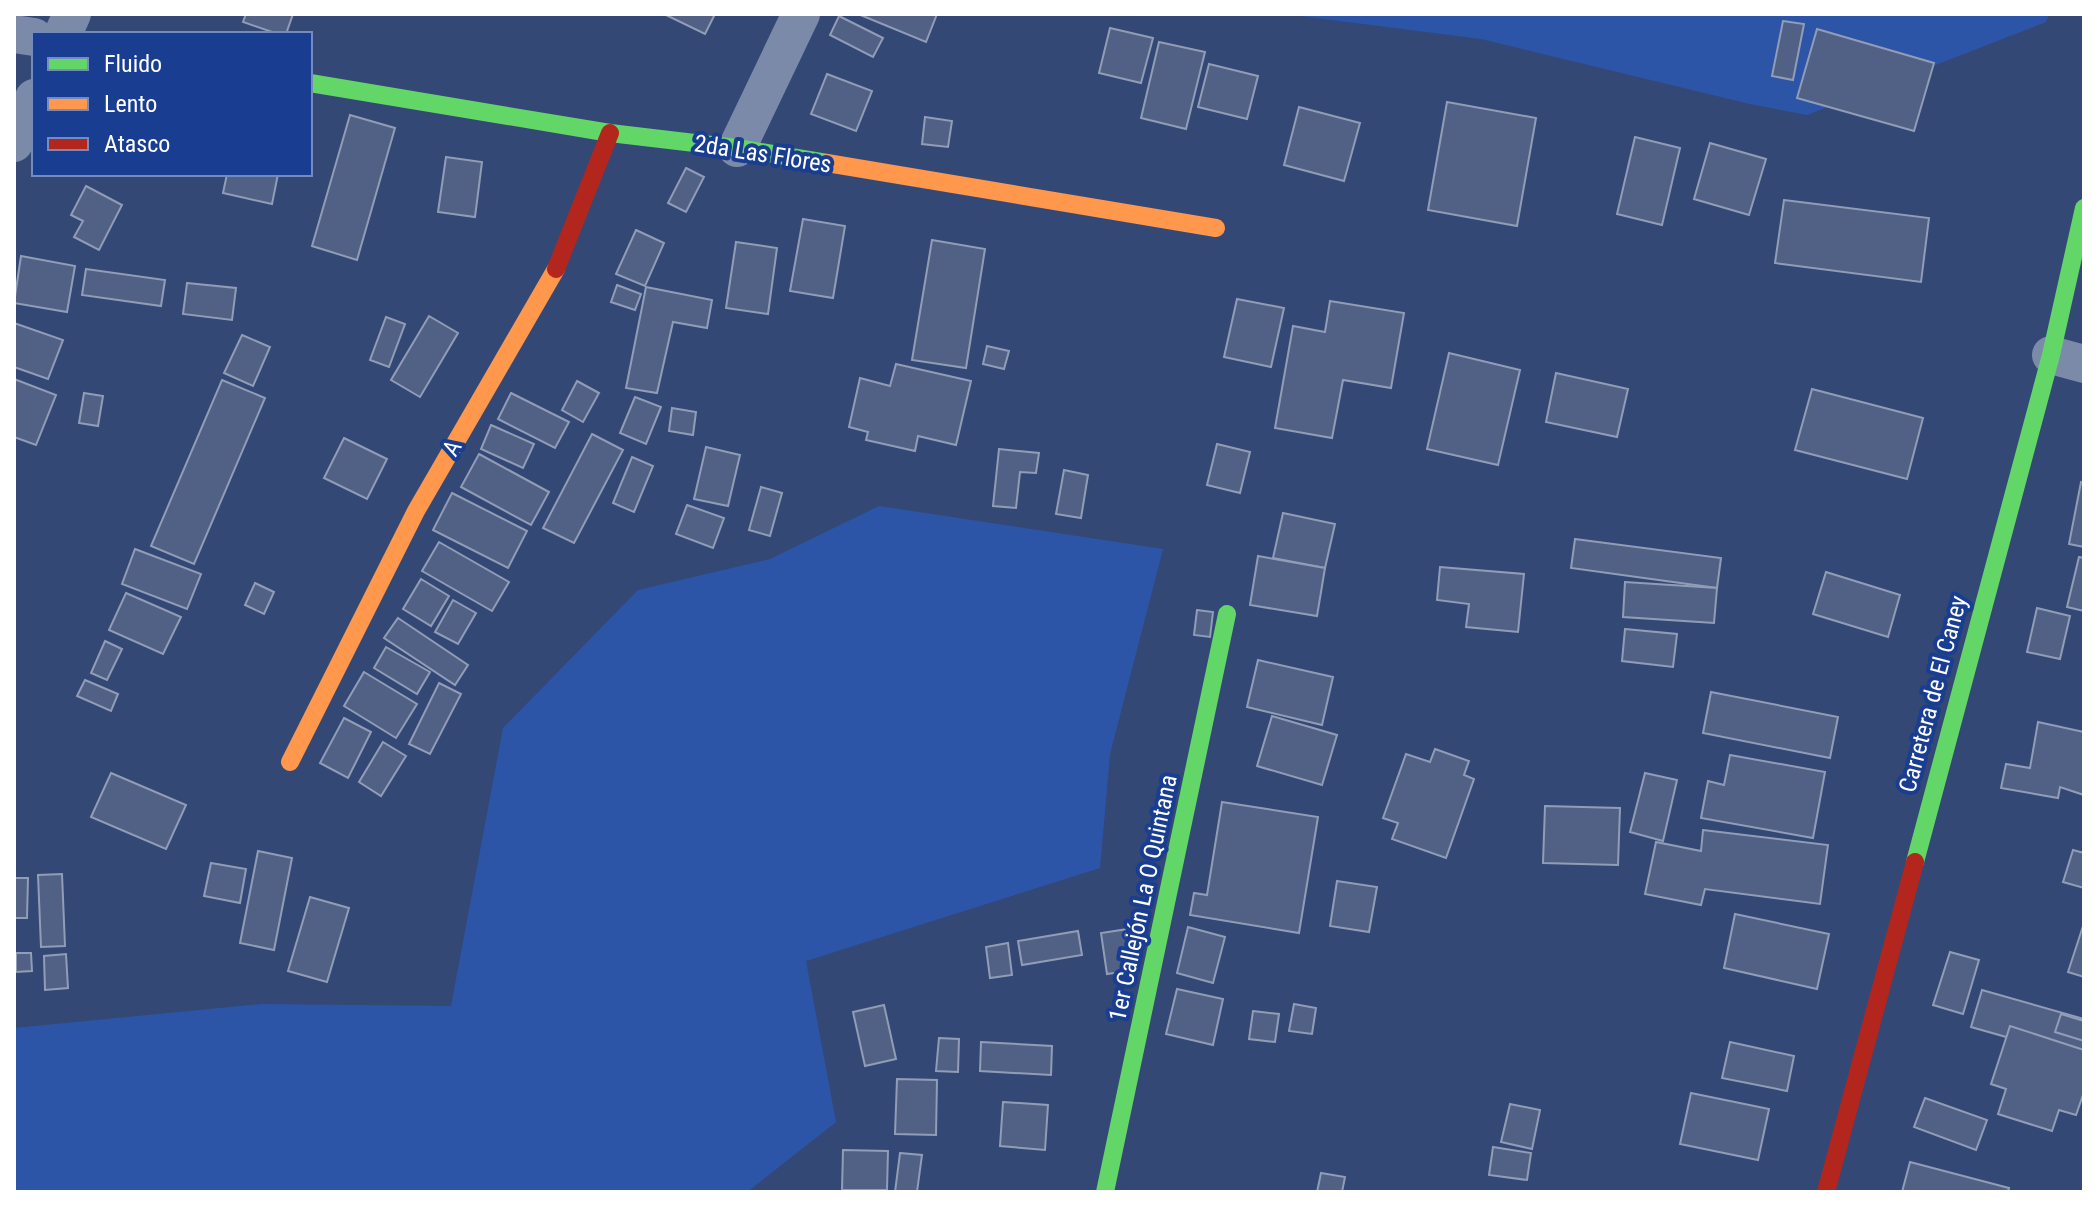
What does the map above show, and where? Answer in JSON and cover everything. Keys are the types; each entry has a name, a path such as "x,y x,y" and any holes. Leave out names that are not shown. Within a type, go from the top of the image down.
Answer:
{"street":[{"path":"737,148 801,14"},
{"name":"2da Las Flores","path":"312,83 610,133 737,148 1216,228"},
{"path":"14,143 32,102"},
{"name":"A","path":"290,762 416,511 560,262 610,133"},
{"name":"Carretera de El Caney","path":"1826,1192 2067,360 2084,208"},
{"name":"1er Callejón La O Quintana","path":"1105,1192 1227,614"}],"shaded area":[{"path":"1285,14 2049,14 2046,22 1807,115 1481,39"},
{"path":"879,506 1163,549 1110,754 1100,868 806,961 836,1122 747,1192 14,1192 14,1028 261,1004 451,1006 503,728 638,590 770,559"}],"building":[{"path":"246,14 293,14 287,32 272,32 243,22"},
{"path":"664,14 715,14 705,34"},
{"path":"858,14 937,14 926,42"},
{"path":"839,16 883,38 873,57 830,35"},
{"path":"1783,21 1804,24 1793,80 1772,76"},
{"path":"1110,28 1153,38 1141,83 1099,73"},
{"path":"1817,29 1934,63 1914,131 1797,98"},
{"path":"1159,42 1205,52 1186,129 1141,118"},
{"path":"1209,64 1258,76 1247,119 1198,107"},
{"path":"827,74 872,91 856,131 811,114"},
{"path":"1447,102 1536,118 1517,226 1428,210"},
{"path":"1299,107 1360,123 1344,181 1284,165"},
{"path":"350,115 395,128 357,260 312,246"},
{"path":"925,117 952,121 948,147 922,144"},
{"path":"1635,137 1680,148 1662,225 1617,214"},
{"path":"1710,143 1766,159 1749,215 1694,199"},
{"path":"446,157 482,162 475,217 438,212"},
{"path":"686,168 704,177 686,212 668,203"},
{"path":"227,176 278,176 272,204 223,193"},
{"path":"86,186 122,205 99,250 74,237 83,221 71,215"},
{"path":"1784,200 1929,218 1921,282 1775,263"},
{"path":"803,219 845,226 833,298 790,291"},
{"path":"636,230 664,243 645,286 616,274"},
{"path":"932,240 985,249 966,368 912,360"},
{"path":"736,242 777,248 768,314 726,308"},
{"path":"21,256 75,266 67,312 14,303"},
{"path":"86,269 165,280 161,306 82,295"},
{"path":"187,283 236,288 232,320 183,314"},
{"path":"617,285 641,294 635,310 611,302"},
{"path":"646,287 712,300 707,328 673,322 657,393 626,388"},
{"path":"1237,299 1284,308 1271,367 1224,357"},
{"path":"1330,301 1404,313 1391,388 1343,380 1332,438 1275,428 1293,326 1325,332"},
{"path":"429,316 458,333 420,397 391,380"},
{"path":"386,317 405,324 389,367 370,360"},
{"path":"14,323 63,340 48,379 14,367"},
{"path":"242,335 270,347 253,386 224,373"},
{"path":"987,346 1009,351 1004,369 983,364"},
{"path":"1449,353 1520,370 1498,465 1427,449"},
{"path":"896,364 971,381 956,445 918,436 915,451 866,440 868,432 849,427 860,378 890,386"},
{"path":"1556,373 1628,389 1617,437 1546,422"},
{"path":"14,379 56,395 36,445 14,437"},
{"path":"222,380 265,398 194,564 151,546"},
{"path":"577,381 599,393 583,422 562,410"},
{"path":"1812,389 1923,418 1907,479 1795,450"},
{"path":"84,393 103,396 98,426 79,423"},
{"path":"511,393 569,422 555,448 498,419"},
{"path":"635,397 661,407 646,444 620,433"},
{"path":"672,408 696,412 693,435 669,431"},
{"path":"491,425 534,444 523,468 481,449"},
{"path":"592,434 623,450 574,543 543,528"},
{"path":"344,438 387,459 367,499 324,478"},
{"path":"1217,444 1250,452 1240,493 1207,485"},
{"path":"706,447 740,455 728,506 694,499"},
{"path":"999,449 1039,453 1036,473 1020,472 1016,508 993,506"},
{"path":"479,454 549,492 531,525 461,487"},
{"path":"632,457 653,466 634,512 613,503"},
{"path":"1064,470 1088,475 1081,518 1056,514"},
{"path":"2081,482 2084,483 2084,547 2069,544"},
{"path":"761,487 782,493 770,536 749,530"},
{"path":"452,493 527,531 508,568 433,530"},
{"path":"687,505 724,518 713,548 676,534"},
{"path":"1283,513 1335,524 1325,568 1273,558"},
{"path":"1575,539 1721,558 1717,588 1571,568"},
{"path":"439,542 509,582 492,611 422,571"},
{"path":"135,549 201,574 187,609 122,584"},
{"path":"1258,556 1325,568 1317,616 1250,605"},
{"path":"2079,557 2084,558 2084,611 2067,607"},
{"path":"1440,567 1524,574 1518,632 1466,627 1469,604 1437,600"},
{"path":"1826,572 1900,595 1888,637 1813,614"},
{"path":"421,579 449,596 431,626 403,609"},
{"path":"1625,582 1717,588 1714,623 1623,617"},
{"path":"255,583 274,592 264,614 245,605"},
{"path":"126,593 181,617 163,654 109,630"},
{"path":"453,600 476,613 458,644 435,632"},
{"path":"2037,608 2070,616 2060,659 2027,652"},
{"path":"1197,610 1213,612 1210,637 1194,635"},
{"path":"398,618 468,665 455,685 384,638"},
{"path":"1625,629 1677,634 1673,667 1622,661"},
{"path":"105,641 122,649 107,680 91,673"},
{"path":"386,647 430,672 417,694 374,668"},
{"path":"1258,660 1333,677 1322,725 1247,707"},
{"path":"364,672 417,704 396,738 344,706"},
{"path":"85,680 118,694 111,711 77,696"},
{"path":"439,683 461,694 430,754 409,744"},
{"path":"1711,692 1838,717 1830,758 1703,733"},
{"path":"1272,716 1337,735 1322,785 1257,766"},
{"path":"344,718 371,732 348,778 320,763"},
{"path":"2038,722 2084,732 2084,795 2060,787 2058,798 2001,788 2006,764 2030,768"},
{"path":"383,742 406,756 381,796 359,782"},
{"path":"1435,749 1469,761 1464,775 1474,779 1446,858 1392,839 1398,823 1383,818 1406,754 1430,762"},
{"path":"1730,755 1825,772 1813,838 1701,818 1708,781 1724,785"},
{"path":"111,773 186,805 166,849 91,817"},
{"path":"1645,773 1677,780 1663,841 1630,832"},
{"path":"1222,802 1318,817 1299,933 1190,915 1194,893 1207,895"},
{"path":"1545,806 1620,808 1618,865 1543,863"},
{"path":"1703,830 1828,845 1820,904 1705,889 1701,905 1645,894 1656,842 1701,851"},
{"path":"2073,850 2084,853 2084,888 2063,882"},
{"path":"258,851 292,858 274,950 240,943"},
{"path":"211,863 246,869 240,903 204,896"},
{"path":"62,874 65,946 41,947 38,875"},
{"path":"14,878 28,878 27,918 14,918"},
{"path":"1337,881 1377,887 1369,932 1330,926"},
{"path":"310,897 349,908 327,982 288,971"},
{"path":"1735,914 1829,934 1817,989 1724,968"},
{"path":"2084,923 2084,977 2068,972"},
{"path":"1188,927 1225,937 1213,983 1177,973"},
{"path":"1128,929 1135,970 1107,974 1101,933"},
{"path":"1078,931 1082,955 1022,965 1018,941"},
{"path":"1008,943 1012,975 990,978 986,947"},
{"path":"1950,952 1979,960 1963,1014 1933,1005"},
{"path":"16,953 31,953 32,971 16,972"},
{"path":"66,954 68,988 45,990 44,956"},
{"path":"1177,989 1223,999 1213,1045 1166,1034"},
{"path":"1982,990 2084,1019 2084,1059 1971,1027"},
{"path":"1294,1004 1316,1008 1312,1034 1289,1031"},
{"path":"884,1005 896,1059 865,1066 853,1012"},
{"path":"1253,1011 1279,1014 1275,1042 1249,1039"},
{"path":"2061,1014 2084,1021 2084,1041 2055,1032"},
{"path":"2010,1026 2084,1050 2084,1092 2076,1115 2059,1110 2052,1131 1998,1114 2006,1089 1991,1084"},
{"path":"939,1038 959,1039 958,1072 936,1071"},
{"path":"981,1042 1052,1046 1051,1075 980,1071"},
{"path":"1730,1042 1794,1056 1787,1091 1722,1078"},
{"path":"897,1079 937,1080 936,1135 895,1134"},
{"path":"1691,1093 1769,1109 1758,1160 1680,1144"},
{"path":"1925,1098 1987,1120 1976,1150 1914,1127"},
{"path":"1003,1102 1048,1105 1045,1150 1000,1146"},
{"path":"1510,1104 1540,1110 1532,1149 1501,1142"},
{"path":"1493,1147 1531,1153 1527,1180 1489,1175"},
{"path":"843,1150 888,1151 887,1190 842,1190"},
{"path":"900,1153 922,1155 917,1192 895,1192"},
{"path":"1910,1162 2009,1188 2008,1192 1902,1192"},
{"path":"1321,1173 1345,1177 1342,1192 1317,1192"}],"traffic: fast":[{"path":"312,83 610,133 737,148 827,163"},
{"path":"1915,862 2051,355 2084,208"},
{"path":"1105,1192 1227,614"}],"traffic: slow":[{"path":"827,163 1216,228"},
{"path":"290,762 416,511 556,269"}],"traffic: jam":[{"path":"556,269 610,133"},
{"path":"1826,1192 1915,862"}]}
